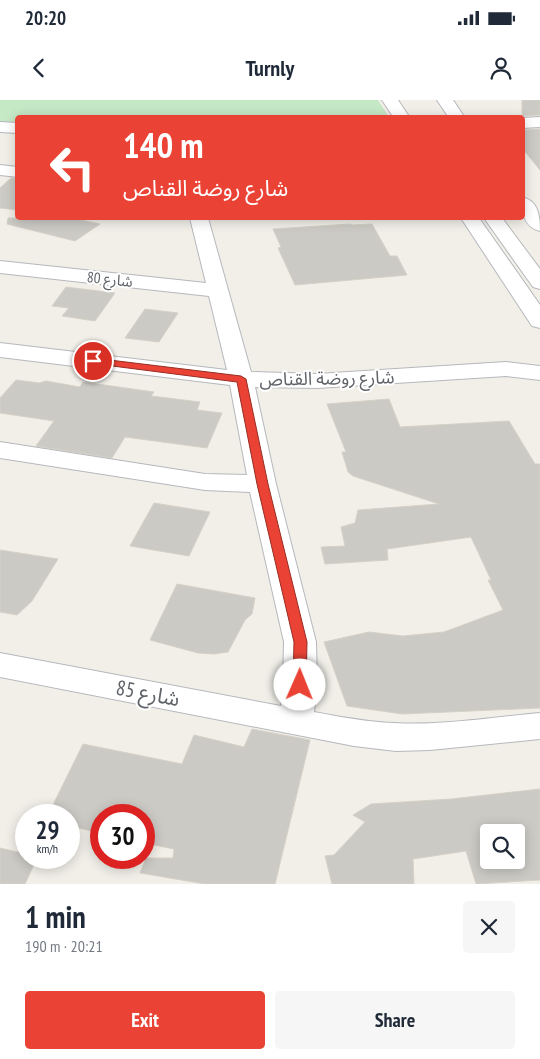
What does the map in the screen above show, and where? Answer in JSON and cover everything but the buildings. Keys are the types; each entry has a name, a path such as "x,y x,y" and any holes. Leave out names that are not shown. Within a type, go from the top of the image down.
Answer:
{"street":[{"path":"390,100 400,115"},
{"path":"445,100 455,115"},
{"path":"525,123 540,122"},
{"path":"0,127 15,128"},
{"path":"0,170 15,172"},
{"path":"525,206 540,225"},
{"path":"200,220 220,291 241,379 262,484 300,642 300,685 296,721"},
{"path":"471,220 540,321"},
{"path":"494,220 540,283"},
{"name":"شارع 80","path":"0,268 220,291"},
{"name":"شارع روضة القناص","path":"0,350 241,379 327,381 506,369 540,373"},
{"name":"شارع روضة القناص","path":"506,369 540,354"},
{"path":"0,451 205,482 262,484"},
{"name":"شارع 85","path":"0,665 354,733 396,737 430,736 540,726"}],"green space":[{"path":"0,100 378,100 388,115 15,115 15,126 0,124"}],"route":[{"path":"93,361 241,379 262,484 300,642 300,685"}]}
